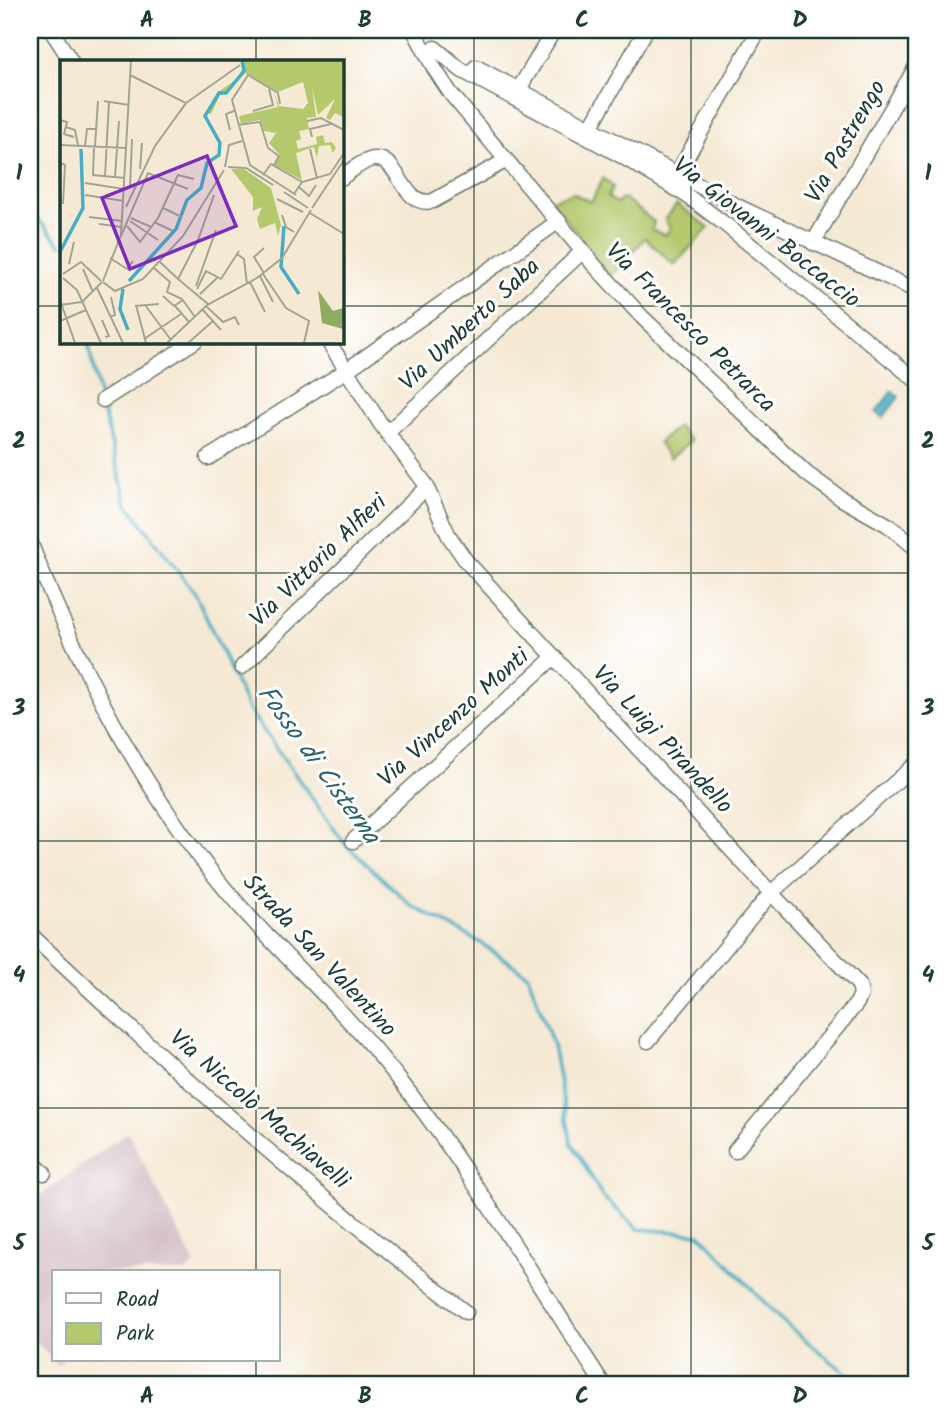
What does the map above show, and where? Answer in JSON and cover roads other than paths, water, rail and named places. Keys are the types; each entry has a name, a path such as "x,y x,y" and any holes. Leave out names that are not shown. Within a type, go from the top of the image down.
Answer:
{"street":[{"path":"51,30 70,60"},
{"path":"519,89 554,30"},
{"path":"590,128 646,30"},
{"path":"677,174 759,30"},
{"path":"414,32 435,48 519,89 677,174 813,243 917,291"},
{"name":"Via Francesco Petrarca","path":"414,32 448,90 505,161 627,302 793,462 833,494 888,525 917,550"},
{"name":"Via Giovanni Boccaccio","path":"435,48 461,70 632,162 686,195 917,381"},
{"name":"Via Pastrengo","path":"813,243 917,65"},
{"path":"343,177 369,160 379,159 388,165 415,199 425,203 505,161"},
{"path":"208,458 347,370 559,221"},
{"name":"Via Umberto Saba","path":"387,433 583,251"},
{"path":"103,400 192,343"},
{"name":"Via Luigi Pirandello","path":"329,343 387,433 427,487 447,533 460,553 771,892 857,981 861,994 857,1003 735,1151"},
{"name":"Via Vittorio Alfieri","path":"242,667 427,487"},
{"name":"Strada San Valentino","path":"30,542 62,618 106,710 167,813 232,897 365,1037 402,1082 461,1164 603,1384"},
{"name":"Via Vincenzo Monti","path":"353,841 554,657"},
{"path":"648,1041 771,892 917,763"},
{"name":"Via Niccolò Machiavelli","path":"30,934 177,1071 377,1245 466,1312"},
{"path":"30,1161 44,1173"}],"water":[{"path":"892,391 899,397 883,418 876,412"}],"waterway":[{"name":"Fosso di Cisterna","path":"30,210 60,244"},
{"name":"Fosso di Cisterna","path":"88,343 126,502 196,595 248,709 345,844 412,906 478,941 528,975 553,1045 571,1142 603,1197 638,1229 700,1234 781,1320 859,1384"}]}
